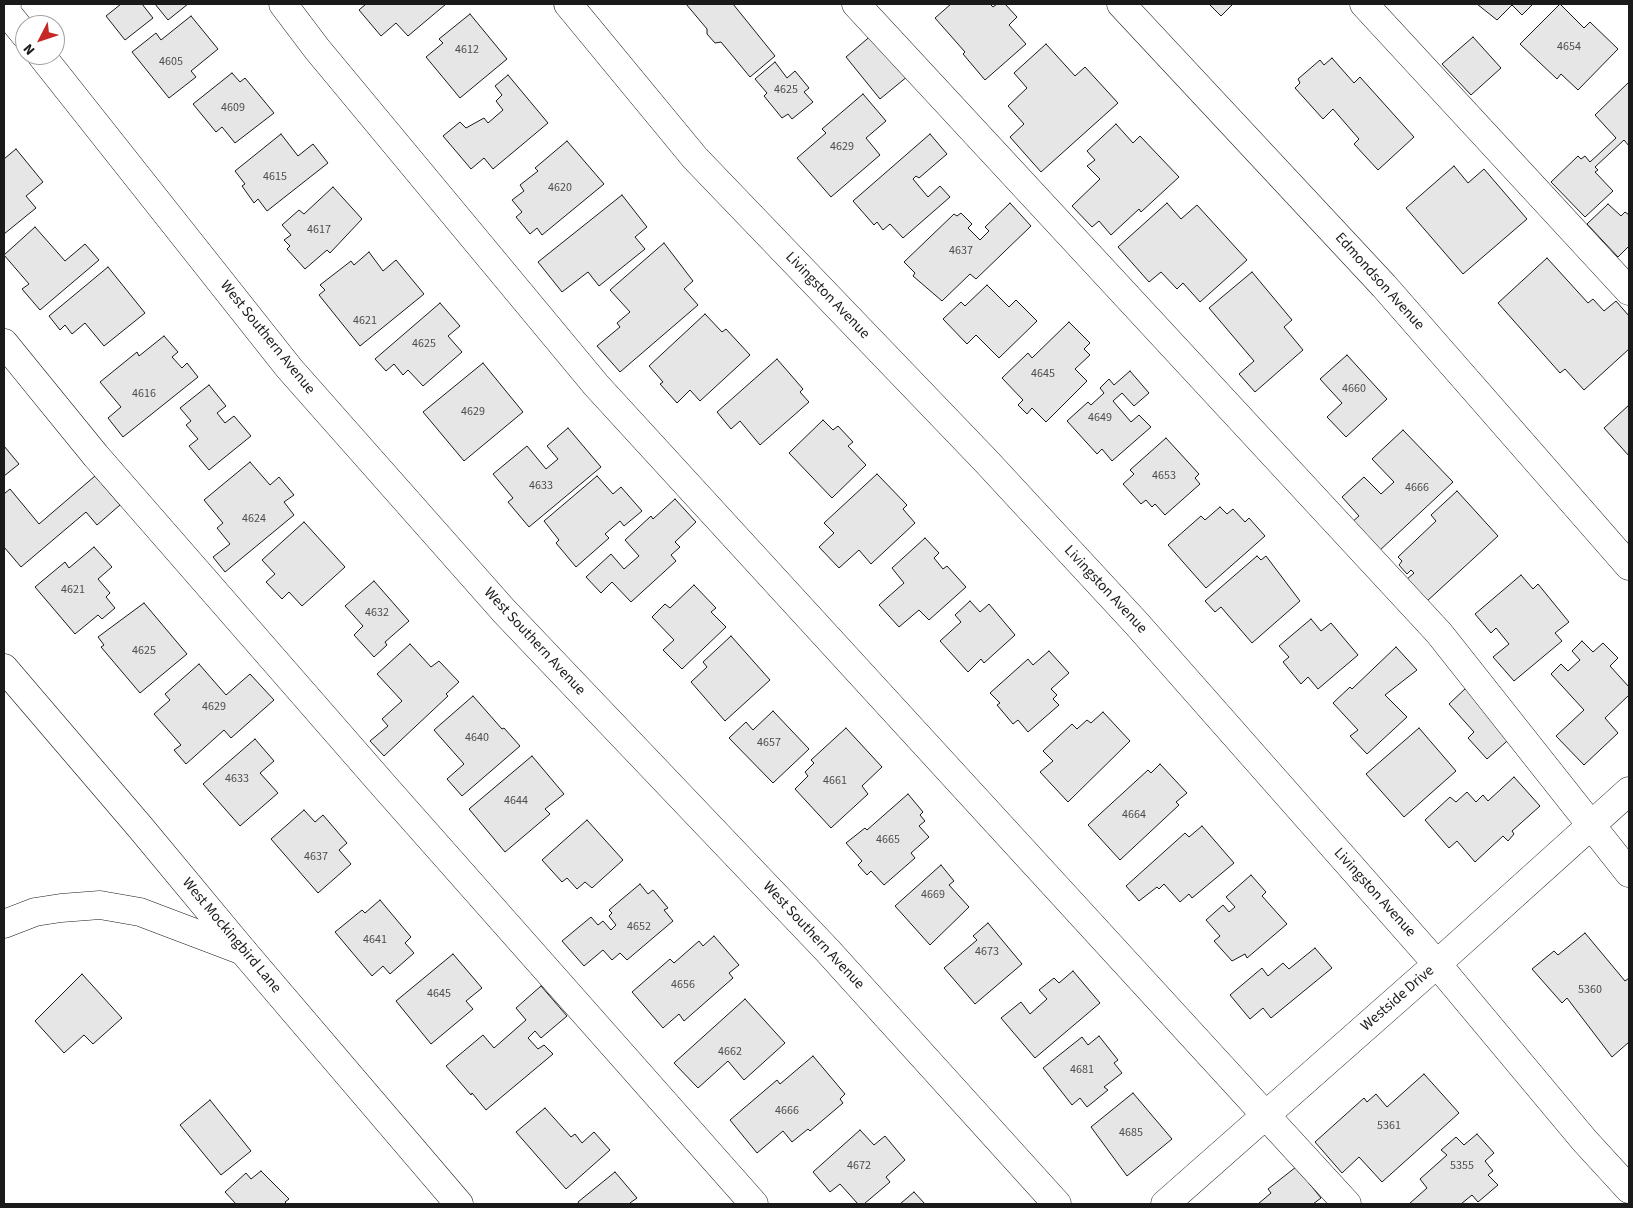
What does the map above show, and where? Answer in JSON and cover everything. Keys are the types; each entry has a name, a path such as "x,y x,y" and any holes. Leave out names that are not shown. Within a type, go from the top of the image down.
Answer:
{"street":[{"path":"283,4 317,49 596,384 1347,1204"},
{"name":"Livingston Avenue","path":"568,4 695,158 986,461 1130,617 1437,964 1584,1140 1629,1189"},
{"path":"856,4 1439,633 1629,873"},
{"name":"Edmondson Avenue","path":"1121,4 1384,286 1629,566"},
{"path":"1364,4 1629,290"},
{"path":"5,6 15,20"},
{"name":"West Southern Avenue","path":"49,65 289,368 315,398 504,611 820,943 1057,1204"},
{"path":"4,343 102,464 754,1204"},
{"name":"West Mockingbird Lane","path":"4,668 459,1204"},
{"name":"Westside Drive","path":"1165,1204 1437,964 1629,791"},
{"path":"4,924 35,912 61,908 100,906 140,912 243,951"}],"building":[{"path":"121,4 142,4 153,18 125,40 106,16"},
{"path":"155,4 188,4 168,20"},
{"path":"366,4 446,4 408,36 396,23 381,36 359,10"},
{"path":"686,4 733,4 775,56 750,77 721,42 715,43 707,34 707,29"},
{"path":"951,4 990,4 993,7 997,4 1005,4 1017,17 1009,25 1026,44 985,80 963,54 965,52 935,18"},
{"path":"1209,4 1233,4 1221,16"},
{"path":"1477,4 1533,4 1522,15 1512,5 1497,20"},
{"path":"1560,4 1584,28 1590,22 1618,49 1578,90 1561,74 1557,79 1520,44"},
{"path":"470,14 507,59 460,98 426,57 443,43 439,39"},
{"path":"191,16 218,49 191,71 196,77 169,98 132,52 156,33 161,40"},
{"path":"873,34 908,76 880,99 846,57"},
{"path":"1473,37 1501,68 1471,95 1442,64"},
{"path":"1046,44 1075,76 1085,67 1118,103 1041,172 1010,137 1024,124 1008,106 1027,88 1014,73"},
{"path":"1332,58 1354,83 1360,77 1414,137 1378,170 1354,144 1359,139 1333,109 1323,119 1295,88 1300,83 1298,79 1320,60 1324,65"},
{"path":"775,62 787,78 795,71 809,88 804,92 813,102 792,119 788,114 782,118 764,96 767,93 755,79"},
{"path":"232,73 240,82 245,78 274,113 235,143 222,127 216,132 193,104"},
{"path":"508,75 548,123 493,169 484,158 471,169 443,136 460,122 466,128 484,118 488,123 503,110 496,101 502,95 495,86"},
{"path":"1629,82 1629,146 1624,140 1595,167 1598,170 1595,172 1613,191 1585,217 1551,182 1578,156 1581,159 1585,156 1590,162 1616,138 1595,115"},
{"path":"863,94 886,121 866,138 880,155 831,197 797,158 826,133 822,129"},
{"path":"1116,124 1133,143 1140,136 1179,177 1141,212 1139,209 1111,235 1099,221 1092,227 1072,206 1100,179 1087,166 1095,160 1087,151"},
{"path":"281,134 298,156 313,144 328,163 267,211 258,199 254,203 242,186 245,184 235,171"},
{"path":"930,134 947,154 919,178 916,176 913,179 928,197 940,186 950,197 903,238 890,224 883,230 877,222 874,225 853,201"},
{"path":"567,141 604,184 542,235 537,228 530,234 516,217 522,212 512,200 524,191 520,185 538,171 535,168"},
{"path":"16,149 43,182 26,196 36,208 4,234 4,159"},
{"path":"1454,166 1468,183 1484,169 1527,219 1463,274 1406,208"},
{"path":"333,187 362,219 330,253 327,250 305,269 287,249 290,246 284,240 291,235 282,225 299,210 304,214"},
{"path":"622,195 647,227 635,237 645,249 599,286 588,272 562,292 538,262"},
{"path":"1010,203 1031,226 976,279 970,274 942,301 913,276 915,273 904,262 954,214 957,216 961,213 972,224 968,228 980,240 989,231 985,227"},
{"path":"1167,203 1181,219 1197,205 1247,260 1200,302 1183,283 1177,289 1161,272 1149,282 1118,247"},
{"path":"1608,204 1621,216 1625,212 1629,215 1629,246 1618,257 1587,224"},
{"path":"35,227 65,261 85,244 99,260 40,310 22,289 29,284 4,255"},
{"path":"664,243 693,281 684,289 698,305 620,372 597,346 620,327 617,323 630,312 610,290"},
{"path":"369,252 383,271 396,260 424,294 360,346 319,295 325,290 320,285 351,261 354,265"},
{"path":"1547,258 1588,303 1593,299 1604,311 1616,301 1629,316 1629,349 1584,390 1565,369 1560,373 1498,303"},
{"path":"108,267 145,313 104,346 85,323 72,334 65,325 60,330 49,316"},
{"path":"1252,272 1292,320 1284,327 1303,350 1255,392 1239,374 1254,361 1209,308"},
{"path":"987,285 1009,307 1016,300 1037,321 999,358 976,335 967,344 943,319 961,302 965,306"},
{"path":"440,303 460,326 448,336 462,352 423,386 408,370 403,375 394,364 386,371 375,359"},
{"path":"705,314 722,332 726,329 750,355 700,401 690,390 677,403 660,384 663,382 649,366"},
{"path":"1069,322 1090,343 1084,349 1090,355 1075,369 1087,381 1046,422 1032,408 1027,414 1018,405 1023,400 1002,378 1028,353 1032,358"},
{"path":"164,336 178,352 172,357 182,368 187,363 198,377 123,437 108,418 121,407 100,382 137,352 139,356"},
{"path":"1347,355 1387,399 1346,437 1327,417 1342,403 1320,379"},
{"path":"777,359 803,389 800,392 809,402 760,445 740,421 731,429 717,412"},
{"path":"483,363 523,412 464,461 423,412"},
{"path":"1130,371 1149,393 1134,406 1122,393 1113,401 1131,422 1139,415 1151,427 1112,461 1102,449 1097,454 1067,421 1088,402 1091,405 1104,393 1100,388 1109,379 1114,385"},
{"path":"209,385 226,406 217,413 225,423 234,416 251,436 209,470 189,446 198,439 186,425 191,421 180,408"},
{"path":"1629,405 1629,456 1604,428"},
{"path":"823,420 833,430 838,426 853,442 848,446 866,465 832,498 789,453"},
{"path":"568,428 601,467 529,527 508,502 513,498 493,474 527,446 546,469 558,459 547,446"},
{"path":"1403,430 1453,482 1378,552 1351,523 1359,516 1342,497 1364,477 1381,494 1394,482 1372,459"},
{"path":"1166,438 1199,474 1195,478 1200,484 1165,515 1155,504 1152,507 1146,500 1141,504 1123,484 1134,474 1130,470"},
{"path":"4,446 19,464 4,476"},
{"path":"250,462 270,485 279,477 294,495 284,502 294,515 225,572 213,557 230,544 217,528 223,523 204,500"},
{"path":"877,474 907,505 903,509 915,523 871,564 859,550 839,568 819,547 834,533 824,523"},
{"path":"95,476 120,505 97,525 86,512 21,567 4,547 4,494 10,489 39,524"},
{"path":"597,476 613,494 621,487 642,511 624,526 620,521 605,534 609,538 576,567 556,543 559,540 544,521"},
{"path":"1457,491 1498,536 1426,602 1406,580 1414,573 1411,570 1407,574 1399,565 1402,561 1398,557 1436,521 1431,515"},
{"path":"675,499 696,522 675,542 680,547 671,555 676,561 631,602 612,582 601,593 586,577 611,554 624,569 639,556 625,540 651,516 653,519"},
{"path":"1220,507 1227,514 1233,509 1245,522 1249,518 1265,536 1206,588 1168,545 1201,516 1205,520"},
{"path":"304,522 345,567 302,606 289,592 282,599 266,582 275,574 262,560"},
{"path":"925,538 939,553 934,558 943,569 947,566 966,587 929,620 919,610 899,627 879,605 904,583 892,568"},
{"path":"94,547 112,567 98,579 110,593 106,597 115,608 102,619 98,615 75,634 35,587 65,562 69,568"},
{"path":"1257,556 1261,560 1266,556 1300,601 1252,643 1221,607 1215,612 1205,601"},
{"path":"1521,575 1533,589 1538,584 1569,622 1555,633 1562,641 1514,681 1493,657 1509,644 1496,628 1491,633 1475,614"},
{"path":"374,581 409,621 385,642 387,645 374,657 354,635 363,626 345,606"},
{"path":"694,585 716,608 711,612 726,627 682,669 663,650 674,640 652,617 665,604 670,608"},
{"path":"970,601 980,612 989,604 1015,635 984,663 981,659 968,672 940,641 961,622 955,615"},
{"path":"144,603 187,654 140,693 101,647 104,645 98,637"},
{"path":"1311,619 1321,631 1331,623 1358,655 1318,689 1308,677 1301,684 1283,662 1289,657 1279,646"},
{"path":"731,636 770,680 725,721 691,682 707,667 703,662"},
{"path":"1582,641 1593,652 1603,643 1618,658 1610,666 1629,687 1629,695 1605,718 1618,733 1584,765 1556,736 1584,710 1551,674 1561,664 1568,671 1580,660 1572,651"},
{"path":"410,644 431,667 439,661 459,682 446,694 448,696 384,756 370,741 388,726 382,719 402,701 377,674"},
{"path":"1396,647 1417,670 1385,695 1407,717 1367,754 1350,736 1358,730 1333,703 1350,687 1352,689"},
{"path":"1049,651 1069,673 1051,689 1057,695 1053,699 1059,705 1028,732 1018,720 1013,724 997,705 1000,703 990,693 1028,659 1033,665"},
{"path":"199,664 226,695 250,674 274,700 231,738 224,730 186,764 174,750 181,745 154,714 170,700 165,694"},
{"path":"1466,688 1515,734 1487,759 1468,738 1474,732 1449,704"},
{"path":"473,696 520,746 462,796 447,779 464,764 434,730"},
{"path":"773,711 809,749 773,783 729,738 746,722 753,730"},
{"path":"1103,712 1130,741 1068,802 1040,772 1053,761 1043,751 1072,724 1077,729 1087,720 1091,723"},
{"path":"846,728 882,767 862,786 868,794 831,828 795,789 808,776 805,772 814,763 811,760"},
{"path":"1419,728 1456,771 1404,817 1366,774"},
{"path":"255,739 274,761 260,773 278,793 240,826 203,784"},
{"path":"532,756 564,794 545,809 550,814 505,852 469,809"},
{"path":"1160,764 1187,793 1176,802 1179,805 1120,860 1088,825 1148,770 1151,773"},
{"path":"1514,777 1540,806 1512,831 1514,834 1508,841 1503,836 1475,862 1457,841 1449,848 1425,820 1450,797 1456,802 1467,792 1476,802 1483,795 1488,801"},
{"path":"908,794 923,812 920,815 925,821 919,826 929,837 911,853 915,858 884,885 871,871 867,875 858,865 862,861 846,843 865,828 867,830"},
{"path":"304,810 315,822 323,815 347,843 339,850 351,864 318,893 271,839"},
{"path":"587,820 623,860 592,888 585,882 577,889 567,878 562,882 542,860"},
{"path":"1202,826 1234,863 1192,898 1189,894 1180,902 1164,884 1139,901 1126,886 1185,833 1189,837"},
{"path":"941,865 954,881 949,885 969,907 930,945 895,906"},
{"path":"1251,875 1266,892 1262,896 1287,924 1247,958 1245,954 1232,961 1214,941 1220,936 1206,920 1223,905 1229,912 1235,907 1226,897"},
{"path":"640,884 648,894 653,890 668,908 664,910 673,921 627,960 620,953 612,960 603,950 584,966 562,941 591,917 598,925 603,921 611,930 616,925 609,916 612,913 609,910"},
{"path":"380,900 411,937 405,943 414,953 390,974 383,966 372,976 335,932 362,910 365,913"},
{"path":"988,923 1022,964 975,1004 944,968 977,940 973,936"},
{"path":"1585,933 1625,981 1629,978 1629,1042 1612,1057 1567,998 1562,1003 1532,969 1554,951 1558,955"},
{"path":"714,936 739,965 729,973 733,978 684,1021 679,1014 663,1028 632,992 670,959 674,963 699,941 703,946"},
{"path":"1315,948 1332,968 1271,1018 1263,1008 1250,1019 1230,995 1262,968 1268,976 1283,963 1289,969"},
{"path":"453,954 482,988 466,1001 473,1009 431,1044 396,1001"},
{"path":"1073,971 1100,1003 1035,1058 1001,1018 1021,1002 1030,1014 1047,999 1039,990 1054,978 1059,983"},
{"path":"82,974 122,1018 93,1044 84,1035 64,1053 35,1021"},
{"path":"541,986 567,1016 541,1038 535,1031 528,1038 538,1049 544,1045 553,1054 486,1110 446,1066 483,1035 494,1048 526,1020 516,1008"},
{"path":"745,999 785,1043 744,1080 728,1061 698,1088 674,1063"},
{"path":"1099,1036 1118,1060 1114,1063 1122,1073 1104,1087 1108,1090 1087,1107 1080,1098 1072,1105 1043,1068 1082,1037 1088,1045"},
{"path":"813,1056 845,1094 840,1099 843,1103 810,1131 808,1129 792,1142 783,1131 757,1153 730,1120 777,1080 780,1084"},
{"path":"1424,1074 1459,1113 1382,1182 1359,1157 1342,1173 1315,1142 1364,1098 1367,1102 1376,1094 1387,1107"},
{"path":"1133,1093 1172,1139 1127,1176 1091,1127"},
{"path":"210,1100 251,1151 221,1175 180,1125"},
{"path":"545,1108 571,1137 575,1134 582,1143 594,1132 610,1150 566,1189 516,1132"},
{"path":"860,1130 874,1145 885,1136 905,1160 886,1177 890,1182 864,1204 858,1204 840,1184 830,1192 813,1172"},
{"path":"1477,1134 1494,1153 1485,1161 1493,1171 1488,1175 1498,1185 1478,1202 1472,1195 1461,1204 1409,1204 1427,1188 1420,1179 1447,1155 1441,1150 1456,1137 1464,1145"},
{"path":"1296,1167 1321,1198 1313,1204 1258,1204 1271,1193 1268,1189"},
{"path":"261,1171 289,1199 285,1202 287,1204 236,1204 225,1192 246,1173 251,1179"},
{"path":"615,1172 637,1198 631,1204 579,1204 578,1202"},
{"path":"914,1192 925,1204 900,1204"}]}
